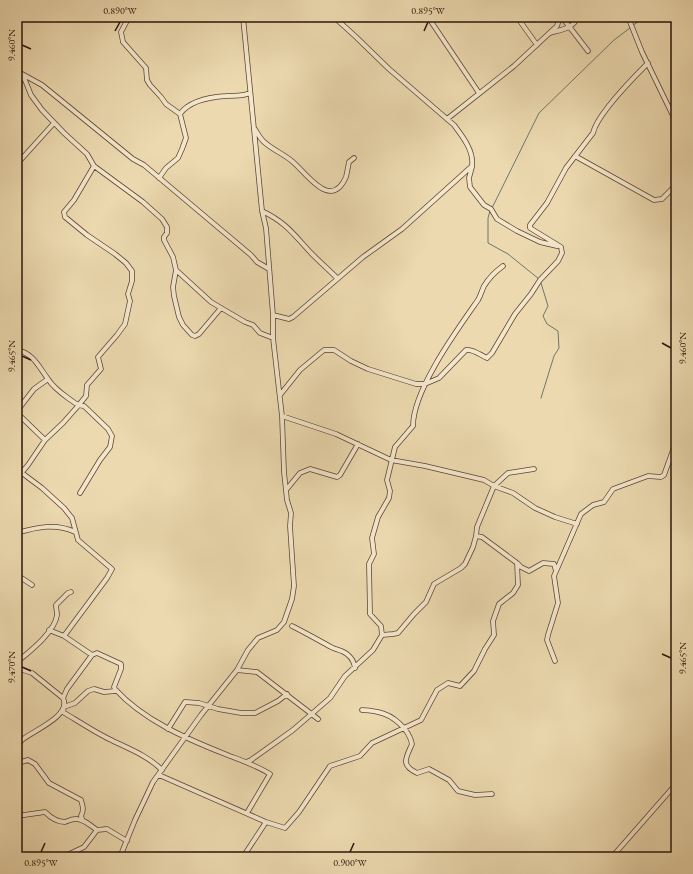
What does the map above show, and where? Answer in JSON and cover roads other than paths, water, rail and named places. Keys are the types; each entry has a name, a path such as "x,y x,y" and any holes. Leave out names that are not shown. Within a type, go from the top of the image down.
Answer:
{"street":[{"path":"129,17 121,32 123,42 146,68 147,80 150,85 166,104 180,114 186,138 178,158 166,168 159,178"},
{"path":"120,857 147,794 162,770 208,706 237,670 248,650 258,638 276,630 284,622 288,614 294,586 290,526 291,513 286,490 282,416 273,338 273,315 266,228 262,211 243,17"},
{"path":"334,17 388,69 447,119 460,134 465,141 473,160 469,178 470,188 484,205 491,209 497,219 540,242 561,247"},
{"path":"428,17 479,93"},
{"path":"517,17 536,45"},
{"path":"447,119 514,66 557,26 560,17 569,26 588,51"},
{"path":"548,34 572,25 577,17"},
{"path":"628,17 639,46 676,122"},
{"path":"561,247 535,232 530,228 530,225 547,203 561,175 592,133 594,126 648,63"},
{"path":"18,72 25,80 31,95 42,110 87,154 94,166 143,202 162,219 167,228 167,233 164,240 173,257 176,270 174,288 177,310 183,325 192,335 195,336 199,334 221,308"},
{"path":"18,72 42,85 133,159 144,165 251,254 257,262 269,269"},
{"path":"180,114 189,106 202,101 221,96 242,96 250,93"},
{"path":"17,164 54,123"},
{"path":"254,127 263,141 293,162 325,192 337,189 341,185 346,176 349,162 354,158"},
{"path":"575,156 654,200 662,200 676,185"},
{"path":"17,478 45,440 63,423 86,396 87,385 101,368 98,357 118,335 125,324 130,301 128,294 132,281 132,271 126,263 115,254 87,235 65,217 64,212 74,200 94,166"},
{"path":"273,315 289,319 293,317 337,278 402,229 472,166"},
{"path":"262,211 281,222 291,230 313,255 337,278"},
{"path":"280,395 300,370 324,350 334,350 351,361 368,369 416,384 425,384 439,378 466,350 474,351 485,357 489,357 515,314 540,280 558,261 562,253 561,247"},
{"path":"246,762 251,760 307,719 311,713 330,698 339,686 342,679 373,650 382,635 381,626 370,614 369,564 374,554 372,538 378,517 389,498 390,491 387,480 395,447 413,426 413,416 425,384 456,329 478,299 485,285 495,272 503,266"},
{"path":"176,270 211,302 244,322 253,325 260,333 273,338"},
{"path":"17,350 24,351 37,362 58,391 78,406 84,406 99,419 112,436 110,447 100,460 80,493"},
{"path":"45,440 17,412 34,389 48,379"},
{"path":"282,416 336,434 358,444 368,451 391,460 458,473 484,480 494,486 513,493 534,508 568,522 577,524"},
{"path":"555,661 548,640 548,635 558,603 554,580 556,571 581,514 593,505 604,502 613,489 648,476 661,477 664,475 676,442"},
{"path":"286,490 300,473 310,469 337,477 340,475 358,444"},
{"path":"382,635 398,632 426,602 434,584 465,564 476,536 477,527 494,486 508,473 534,469"},
{"path":"22,473 42,488 64,508 72,518 78,540 112,569 64,636"},
{"path":"17,533 40,527 52,526 67,528 75,532"},
{"path":"476,536 482,537 521,567 529,571 543,563 554,564 556,571"},
{"path":"159,775 266,822 285,828 299,812 330,766 360,756 372,743 420,720 437,690 448,683 460,686 474,670 494,634 493,621 499,604 513,593 518,585 517,563"},
{"path":"17,575 32,585"},
{"path":"17,662 39,644 49,630 57,614 56,605 72,592"},
{"path":"292,626 348,655 353,661 354,668"},
{"path":"49,630 64,636 92,655"},
{"path":"63,698 67,689 92,655 97,653 121,664 121,669 114,687 116,691 147,715 168,729 246,762 270,774 247,813"},
{"path":"17,668 32,673 63,698 65,704 63,712 100,734 144,755 156,763 162,770"},
{"path":"237,670 257,672 318,719"},
{"path":"17,748 21,741 48,724 64,708 75,703 88,691 94,689 104,692 116,691"},
{"path":"168,729 185,702 199,703 241,713 255,713 278,701 287,694"},
{"path":"362,710 380,712 399,723 404,728 412,744 405,758 406,763 412,771 417,773 429,769 449,780 458,791 463,793 475,795 492,794"},
{"path":"17,767 21,762 28,760 35,764 49,783 81,800 83,808 81,816 83,821"},
{"path":"612,857 676,784"},
{"path":"17,816 45,812 50,817 65,822 76,819 83,821 97,830 107,829 127,841"},
{"path":"242,857 266,822"},
{"path":"62,857 84,847 97,830"}],"waterway":[{"path":"632,26 645,17"},
{"path":"492,208 539,113 614,40 630,28"},
{"path":"490,211 488,218 488,243 508,254 539,279"},
{"path":"541,283 548,306 543,316 547,324 558,331 559,348 554,356 541,398"}]}
